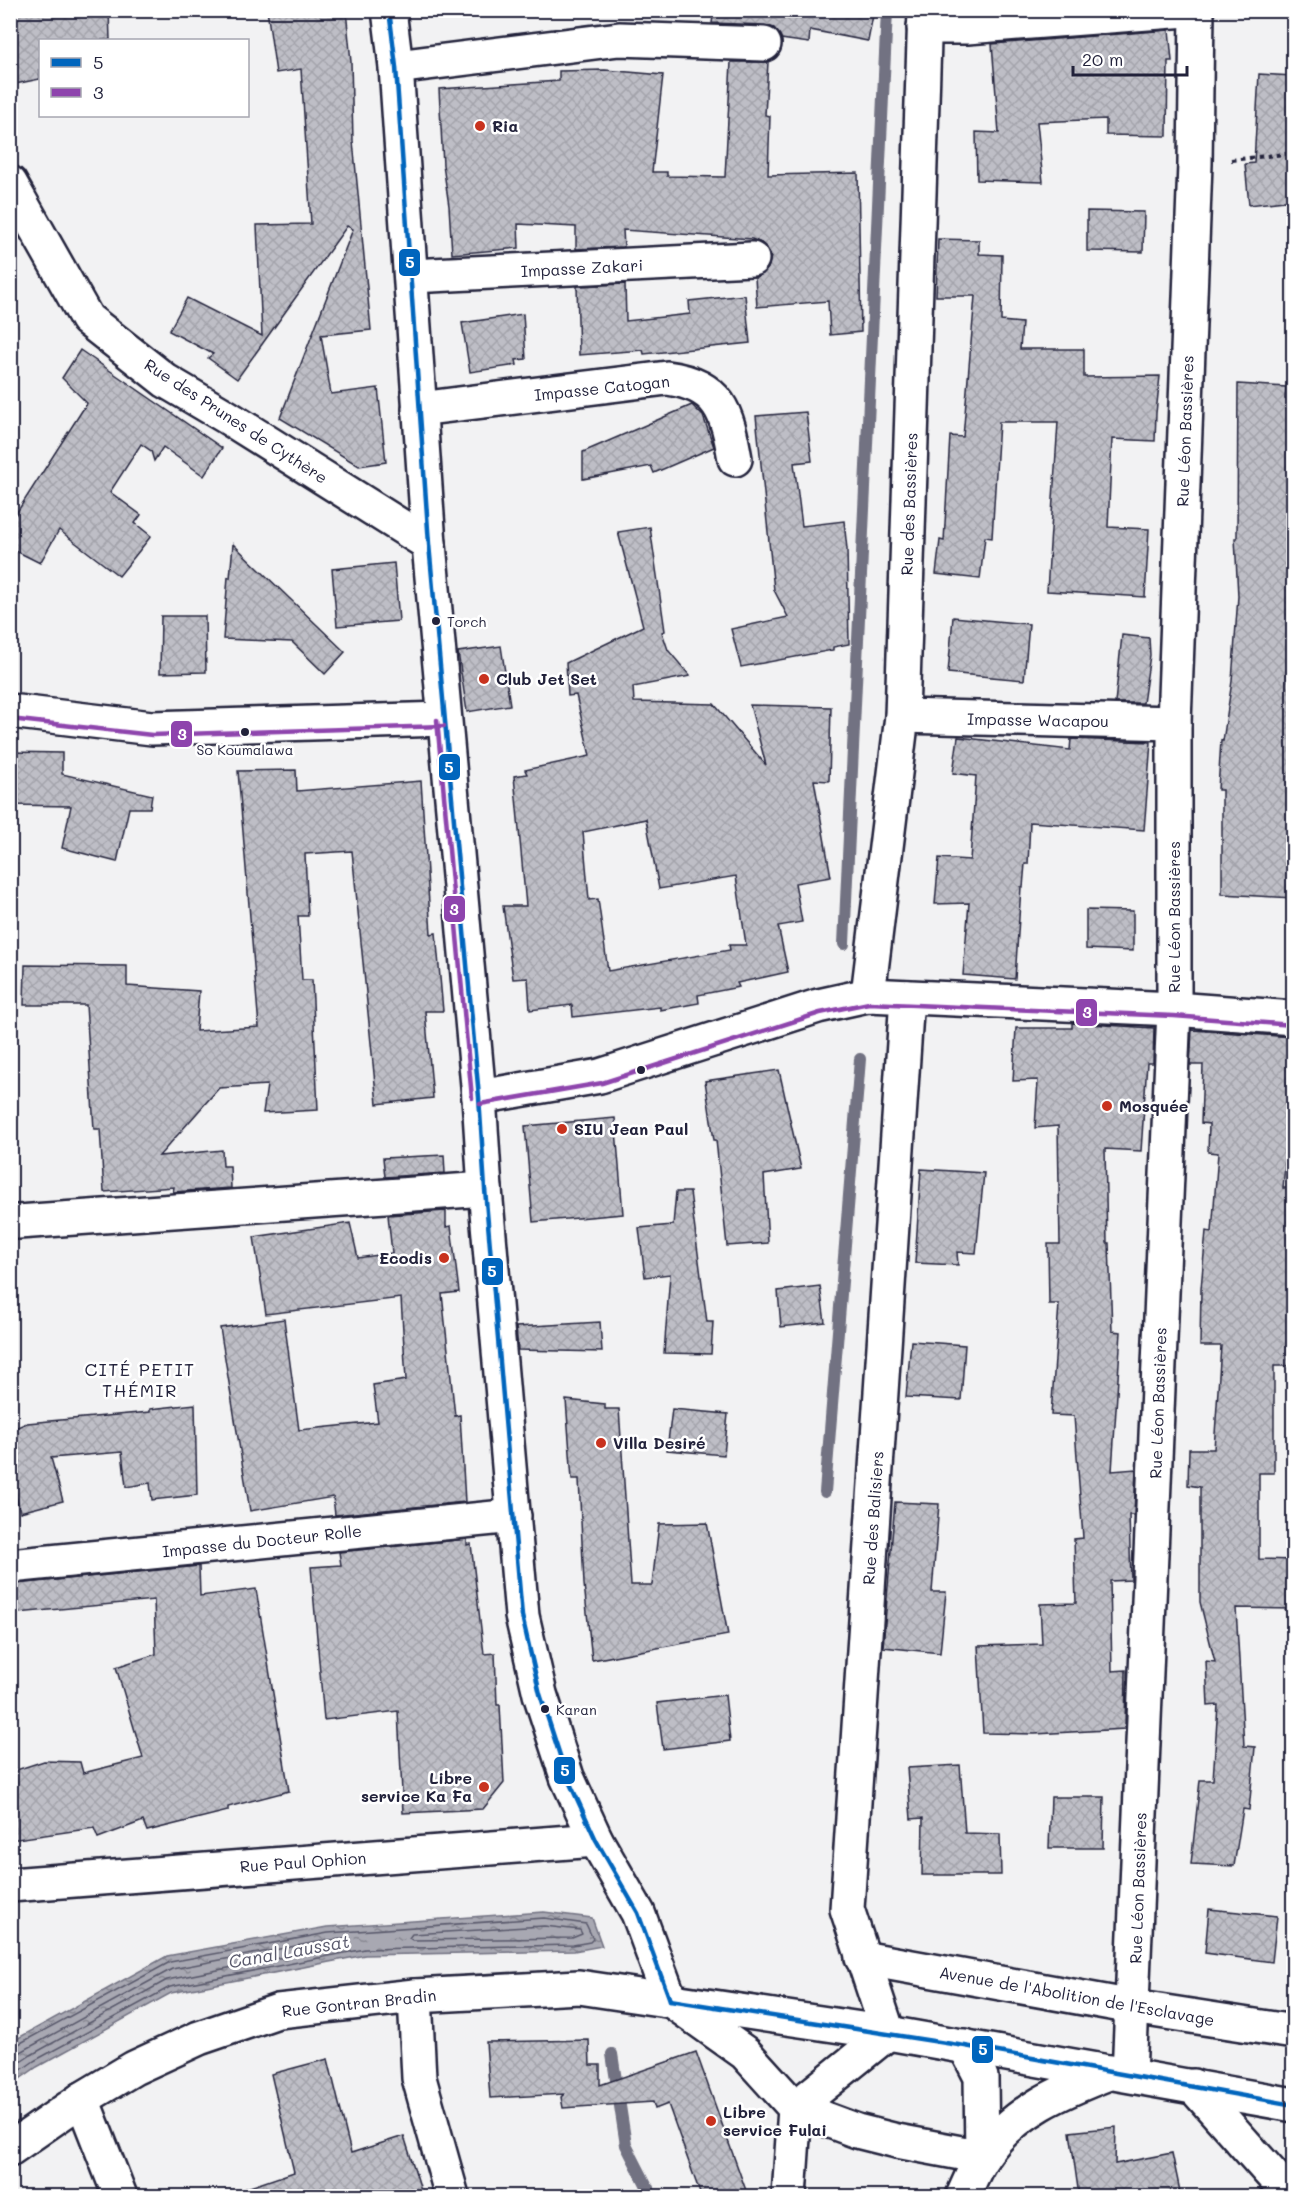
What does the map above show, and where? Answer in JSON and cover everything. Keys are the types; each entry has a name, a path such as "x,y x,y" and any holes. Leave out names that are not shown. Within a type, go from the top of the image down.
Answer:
{"street":[{"path":"389,10 396,67 429,544 479,1097 522,1616 540,1694 567,1777 596,1840 638,1913 670,2000 745,2053 795,2108 877,2136 982,2157"},
{"path":"924,19 967,27 1187,10"},
{"name":"Rue Léon Bassières","path":"1120,2073 1133,2007 1174,1008 1174,723 1195,164 1197,10"},
{"name":"Rue des Bassières","path":"868,995 902,716 924,19"},
{"path":"396,67 619,39 764,44"},
{"name":"Rue des Prunes de Cythère","path":"10,183 87,319 166,381 429,544"},
{"name":"Impasse Zakari","path":"411,276 752,259"},
{"name":"Impasse Catogan","path":"419,409 667,378 697,385 707,392 723,412 729,425 735,459"},
{"path":"10,711 152,728 444,719"},
{"name":"Impasse Wacapou","path":"902,716 1174,723"},
{"path":"479,1097 600,1076 818,1006 868,995 1174,1008 1293,1018"},
{"name":"Rue des Balisiers","path":"888,2033 847,1909 907,997"},
{"path":"18,1222 485,1189"},
{"name":"Impasse du Docteur Rolle","path":"10,1566 514,1516"},
{"name":"Rue Paul Ophion","path":"10,1885 596,1840"},
{"name":"Avenue de l'Abolition de l'Esclavage","path":"862,1958 1133,2007 1293,2032"},
{"name":"Rue Gontran Bradin","path":"10,2149 82,2099 134,2068 199,2038 278,2011 415,1996 579,1987 670,2000"},
{"path":"415,1996 419,2078 452,2196"},
{"path":"670,2000 888,2033 1293,2104"},
{"path":"789,2196 795,2108 888,2033"},
{"path":"965,2046 981,2077 982,2157"},
{"path":"963,2196 982,2157 1008,2127 1051,2097 1120,2073"},
{"path":"1193,2086 1291,2196"},
{"path":"82,2099 120,2196"}],"path":[{"path":"1195,164 1293,153"}],"water":[{"name":"Canal Laussat","path":"544,1912 592,1918 602,1946 574,1951 365,1955 171,1993 37,2067 11,2085 11,2042 167,1956 327,1927"}],"building":[{"path":"10,10 109,10 110,39 39,39 39,79 10,85"},
{"path":"267,10 346,10 351,62 353,141 371,330 321,335 331,394 378,388 386,462 359,466 280,418 353,229 347,226 237,379 208,358 213,354 169,331 187,298 262,336 257,225 311,224 301,69 276,73"},
{"path":"714,10 874,10 868,41 810,30 809,43 781,39 774,28 765,25 712,23"},
{"path":"1169,30 1172,61 1168,61 1167,136 1106,135 1106,119 1037,122 1043,182 977,180 976,132 999,133 992,44"},
{"path":"731,62 768,62 765,115 770,116 768,175 858,173 861,332 830,335 828,301 757,307 755,277 763,274 768,268 771,257 767,248 752,239 623,230 624,247 576,249 576,227 518,224 519,248 452,254 449,206 443,165 439,89 559,81 559,71 605,70 663,75 652,172 667,172 667,176 725,177"},
{"path":"1259,74 1293,76 1293,200 1249,205 1245,164 1254,163"},
{"path":"1087,211 1144,212 1143,252 1087,251"},
{"path":"938,239 979,240 979,254 1002,255 1001,321 1022,323 1020,349 1084,349 1084,377 1160,376 1155,441 1112,439 1108,527 1149,529 1145,597 1047,591 1058,422 999,422 992,538 985,537 980,579 936,574 940,540 944,541 950,436 963,437 975,296 936,296"},
{"path":"625,284 626,321 690,314 689,301 745,295 750,343 644,354 643,350 579,355 577,286"},
{"path":"523,314 526,359 516,360 517,365 470,372 462,323"},
{"path":"80,350 222,448 204,476 163,447 154,461 151,451 141,444 110,492 141,515 135,523 151,536 119,576 59,530 40,563 10,548 10,523 87,403 62,378"},
{"path":"1238,384 1286,387 1285,399 1293,400 1291,538 1293,538 1293,898 1222,894 1222,790 1218,790 1221,740 1223,741 1232,681 1238,596 1235,538 1237,538"},
{"path":"692,405 703,416 714,447 654,473 651,466 583,479 583,452"},
{"path":"806,412 812,461 794,463 802,526 844,521 847,549 849,644 833,647 833,650 741,667 731,629 788,617 774,590 756,416"},
{"path":"650,527 665,631 662,632 668,650 690,676 633,687 634,702 714,704 766,765 750,705 831,707 829,781 814,780 831,877 795,883 802,922 778,926 788,972 737,983 739,987 698,995 699,1003 660,1010 660,1007 573,1017 572,1005 530,1010 528,978 513,979 503,906 526,906 514,776 527,774 525,770 590,756 576,695 568,696 566,663 643,626 618,532","holes":["646,819 659,889 736,876 746,945 729,945 730,950 608,971 598,899 589,900 583,832"]},
{"path":"233,544 345,652 325,674 292,642 223,639"},
{"path":"394,563 399,621 337,626 332,569"},
{"path":"161,616 205,616 206,672 160,673"},
{"path":"953,617 1029,624 1024,680 948,673"},
{"path":"1122,635 1149,638 1150,655 1143,703 1115,703"},
{"name":"Club Jet Set","path":"501,646 510,705 467,712 458,652"},
{"path":"958,737 1070,750 1071,739 1151,742 1144,830 1030,822 1028,864 1025,864 1023,887 1021,887 1015,979 963,975 969,903 935,904 939,858 970,860 976,776 953,773"},
{"path":"10,752 62,753 62,774 152,795 150,808 129,808 117,862 62,848 71,806 10,805"},
{"path":"296,770 297,791 421,781 431,934 436,933 443,1011 425,1011 433,1098 377,1104 352,851 305,854 308,916 298,916 302,980 312,980 318,1110 263,1113 267,1085 219,1088 159,1156 222,1150 223,1166 230,1166 231,1188 173,1192 174,1187 104,1192 100,1129 94,1129 86,1005 24,1005 25,965 127,966 127,986 199,991 196,1031 259,1027 238,771"},
{"path":"1086,910 1133,911 1133,951 1086,949"},
{"path":"1072,1023 1154,1028 1153,1063 1147,1063 1141,1151 1105,1149 1112,1331 1121,1332 1112,1471 1136,1469 1134,1515 1129,1515 1131,1580 1110,1581 1112,1671 1126,1670 1125,1729 1035,1734 983,1733 978,1646 1042,1644 1040,1604 1076,1603 1074,1539 1083,1538 1074,1416 1051,1415 1059,1304 1049,1304 1048,1244 1060,1244 1058,1126 1035,1128 1038,1080 1013,1081 1016,1028 1072,1028"},
{"path":"1192,1030 1293,1037 1293,1111 1290,1111 1283,1188 1293,1188 1290,1218 1293,1218 1293,1366 1274,1366 1274,1473 1259,1473 1259,1559 1293,1560 1292,1609 1236,1608 1244,1746 1255,1747 1249,1810 1243,1809 1234,1866 1191,1864 1200,1780 1213,1780 1218,1705 1208,1706 1206,1661 1215,1662 1200,1602 1200,1487 1188,1485 1189,1449 1214,1449 1221,1346 1200,1346 1201,1289 1206,1231 1212,1232 1218,1153 1208,1152 1209,1124 1201,1123 1203,1065 1190,1065"},
{"path":"779,1070 801,1169 764,1175 768,1243 727,1246 716,1140 714,1140 705,1081"},
{"path":"615,1118 623,1214 533,1222 525,1126"},
{"path":"444,1155 445,1173 385,1177 383,1158"},
{"path":"921,1169 984,1173 976,1253 957,1252 958,1265 915,1263"},
{"path":"676,1192 690,1192 707,1322 713,1322 711,1354 664,1353 670,1274 645,1277 639,1228 673,1225"},
{"path":"446,1211 446,1227 451,1226 459,1292 442,1294 455,1416 460,1415 465,1502 335,1515 333,1497 250,1511 220,1328 284,1319 299,1430 378,1422 373,1385 406,1380 401,1298 266,1314 254,1237 350,1223 358,1258 392,1253 388,1215"},
{"path":"820,1286 825,1322 781,1327 778,1291"},
{"path":"600,1322 602,1352 518,1350 516,1327"},
{"path":"911,1341 965,1345 961,1400 906,1397"},
{"path":"566,1400 605,1404 605,1409 619,1409 631,1585 652,1585 659,1524 707,1523 728,1635 592,1660 584,1584 579,1479 572,1479"},
{"path":"195,1404 197,1495 152,1500 150,1483 126,1487 122,1452 51,1458 63,1501 20,1512 10,1471 10,1430 27,1423 150,1412 150,1409"},
{"path":"672,1409 728,1414 724,1455 667,1450"},
{"path":"895,1502 939,1504 932,1592 946,1592 940,1653 883,1647"},
{"path":"467,1539 467,1545 471,1544 484,1654 495,1653 504,1783 483,1809 403,1813 398,1711 324,1720 311,1567 341,1565 339,1552"},
{"path":"199,1566 200,1596 256,1589 289,1791 228,1807 228,1811 147,1831 143,1821 98,1838 94,1828 10,1840 10,1772 44,1761 80,1762 83,1773 143,1758 116,1667 156,1654 154,1600 18,1613 16,1584"},
{"path":"725,1695 730,1741 663,1749 657,1703"},
{"path":"960,1765 965,1833 1000,1834 1001,1875 922,1875 923,1818 911,1819 907,1768"},
{"path":"1051,1797 1104,1797 1103,1848 1049,1848"},
{"path":"1209,1909 1277,1916 1272,1962 1205,1953"},
{"path":"589,2040 590,2065 600,2065 600,2085 696,2052 748,2196 701,2196 668,2104 655,2109 653,2102 563,2108 561,2097 564,2094 490,2098 486,2042"},
{"path":"328,2059 351,2153 404,2136 423,2196 239,2196 238,2191 294,2172 271,2074"},
{"path":"1116,2127 1115,2164 1172,2153 1181,2196 1079,2196 1070,2132"}],"waterway":[{"path":"844,944 887,10"},
{"path":"825,1492 860,1059"},
{"path":"612,2054 626,2145 652,2196"}],"transit line":[{"name":"5","path":"389,10 396,67 429,544 479,1097 522,1616 540,1694 567,1777 596,1840 638,1913 670,2000"},
{"name":"3","path":"10,719 152,735 444,726"},
{"name":"3","path":"437,720 472,1098"},
{"name":"3","path":"480,1104 602,1083 820,1013 869,1003 1174,1016 1293,1025"},
{"name":"5","path":"670,2000 965,2046 1294,2105"}],"place":[{"name":"Ria","path":"480,126"},
{"name":"Torch","path":"436,621"},
{"name":"Club Jet Set","path":"484,679"},
{"name":"So Koumalawa","path":"245,732"},
{"name":"Mosquée","path":"1107,1106"},
{"name":"SIU Jean Paul","path":"562,1129"},
{"name":"Ecodis","path":"444,1258"},
{"name":"Villa Desiré","path":"601,1443"},
{"name":"Karan","path":"545,1709"},
{"name":"Libre service Ka Fa","path":"484,1787"},
{"name":"Libre service Fulai","path":"711,2121"}],"district":[{"name":"CITÉ PETIT THÉMIR","path":"140,1380"}]}
